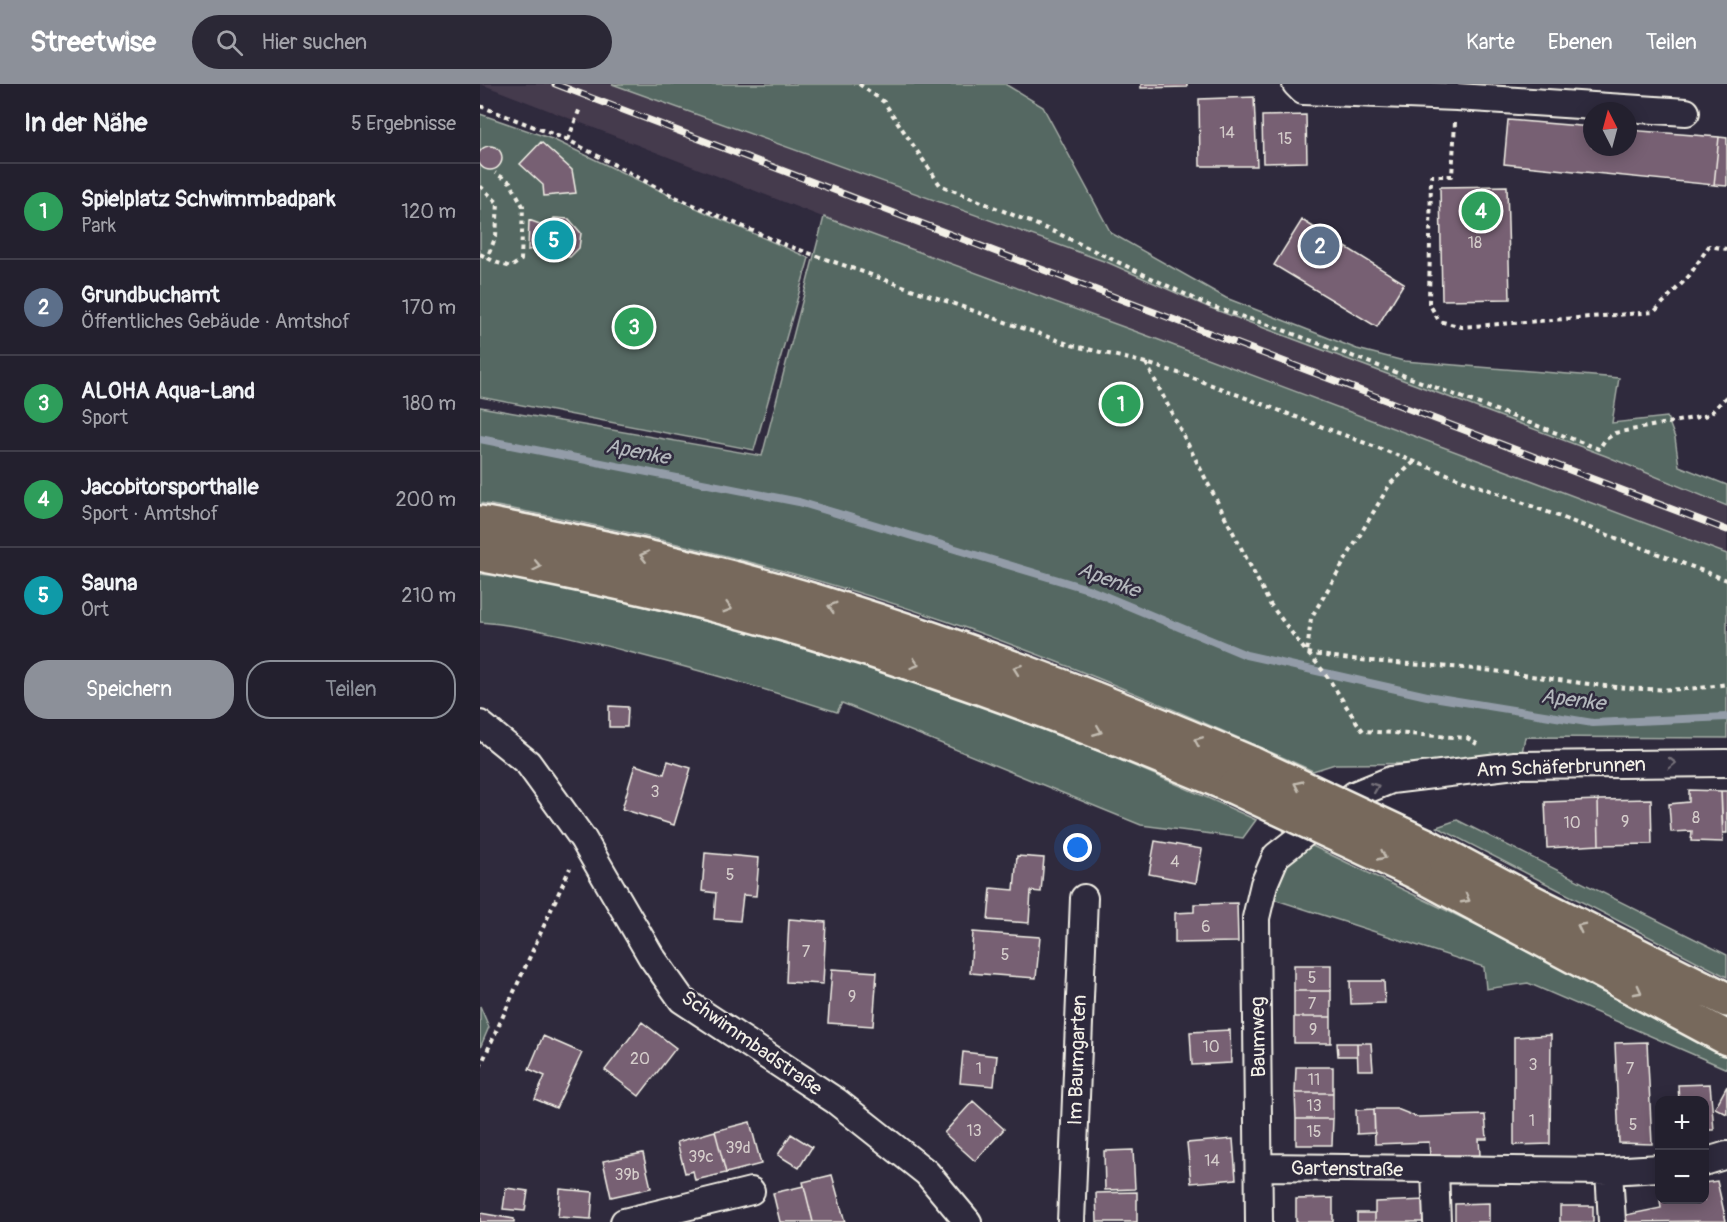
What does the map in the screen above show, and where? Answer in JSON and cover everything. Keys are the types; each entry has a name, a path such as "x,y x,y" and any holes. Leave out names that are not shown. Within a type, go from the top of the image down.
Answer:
{"highway":[{"path":"480,523 661,560 797,596 871,619 1061,685 1243,775 1421,859 1532,902 1727,1000"},
{"path":"480,554 710,603 829,636 1243,775"},
{"path":"1421,859 1727,1038"}],"street":[{"path":"1296,84 1303,91 1462,93 1686,112"},
{"name":"Schwimmbadstraße","path":"480,724 528,763 583,839 651,956 682,1000 846,1108 927,1173 968,1222"},
{"name":"Am Schäferbrunnen","path":"1276,856 1354,795 1391,780 1515,765 1727,763"},
{"name":"Baumweg","path":"1259,1222 1256,918 1264,884 1276,856"},
{"name":"Im Baumgarten","path":"1071,1222 1084,898"},
{"path":"1709,1160 1727,1155"},
{"name":"Gartenstraße","path":"1259,1167 1435,1171 1609,1171 1655,1168"},
{"path":"1435,1171 1437,1222"},
{"path":"1609,1171 1612,1222"},
{"path":"624,1222 751,1191"}],"path":[{"path":"859,84 884,102 940,185 1057,233 1210,306 1275,327 1599,449 1605,440 1621,431 1709,416 1727,396"},
{"path":"1462,93 1452,176 1431,176 1430,303 1439,321 1462,327 1654,312 1689,276 1709,246 1727,249"},
{"path":"480,106 568,140 673,196 783,244 1071,345 1146,363 1727,580"},
{"path":"568,140 580,108"},
{"path":"480,254 512,267 521,260 524,206 510,182 495,173"},
{"path":"480,186 498,203 496,237 488,258"},
{"path":"1146,363 1270,604 1307,653 1320,665 1339,699 1363,731 1467,738 1515,765"},
{"path":"1307,653 1311,618 1390,484 1414,462"},
{"path":"1307,653 1341,659 1529,675 1626,689 1704,688 1727,684"},
{"path":"480,1067 583,839"}],"shaded area":[{"path":"481,84 612,84 1109,263 1208,307 1606,456 1727,506 1727,554 1159,340 920,255"}],"green space":[{"path":"612,84 1005,84 1043,107 1111,233 1226,298 1357,349 1404,361 1619,378 1612,423 1667,417 1675,438 1679,466 1727,485 1727,506 1606,456 1208,307 1109,263"},
{"path":"480,114 552,139 709,214 809,258 754,450 480,397"},
{"path":"824,217 1159,340 1727,554 1727,738 1525,737 1522,753 1497,763 1335,764 1313,771 1178,711 1087,674 892,603 834,585 658,539 480,503 480,407 762,456"},
{"path":"480,574 552,585 600,596 821,653 1042,729 1256,820 1243,838 1141,825 842,703 837,712 592,642 536,630 480,622"},
{"path":"1457,820 1727,955 1727,977 1437,827"},
{"path":"1302,841 1479,926 1727,1056 1727,1069 1528,983 1486,989 1484,967 1267,897 1271,884"},
{"path":"480,1006 489,1027 480,1048"}],"building":[{"path":"1141,84 1187,84 1187,87 1141,88"},
{"path":"1254,97 1257,166 1200,166 1199,99"},
{"path":"1306,115 1307,162 1263,163 1262,116"},
{"path":"1508,120 1583,126 1583,156 1637,156 1637,131 1719,137 1714,185 1504,164"},
{"path":"1719,137 1727,138 1727,186 1714,185"},
{"path":"541,142 572,170 576,193 544,196 543,185 520,164"},
{"path":"490,146 495,147 501,153 501,163 495,169 490,170 485,169 479,163 478,158 479,153 485,147"},
{"path":"1507,186 1510,299 1442,300 1440,187"},
{"path":"554,218 569,219 581,233 579,248 570,257 555,256 547,246 528,250 529,220 548,227"},
{"path":"1302,220 1404,283 1377,327 1274,265"},
{"path":"609,706 628,707 627,727 609,727"},
{"path":"668,761 691,768 674,825 622,809 635,765 664,774"},
{"path":"1689,790 1721,791 1723,842 1691,841 1692,831 1671,832 1669,804 1689,802"},
{"path":"1721,791 1727,791 1727,833 1723,833"},
{"path":"1651,799 1652,844 1599,845 1598,800"},
{"path":"1598,800 1599,845 1547,848 1545,802"},
{"path":"1155,841 1202,849 1196,883 1149,874"},
{"path":"705,853 759,858 756,896 743,895 740,921 714,919 716,893 702,891"},
{"path":"1017,856 1044,858 1041,892 1031,891 1029,923 988,920 991,888 1014,890"},
{"path":"1237,903 1238,942 1175,943 1175,913 1194,912 1194,904"},
{"path":"789,919 826,922 823,984 786,982"},
{"path":"973,932 1040,937 1036,978 970,973"},
{"path":"1294,965 1331,965 1331,991 1294,991"},
{"path":"832,969 877,972 873,1026 828,1023"},
{"path":"1350,981 1384,981 1385,1003 1351,1004"},
{"path":"1294,991 1331,991 1331,1017 1294,1017"},
{"path":"1294,1017 1331,1017 1331,1043 1294,1043"},
{"path":"642,1022 676,1048 639,1096 605,1070"},
{"path":"1230,1030 1231,1063 1192,1065 1190,1032"},
{"path":"1551,1035 1550,1144 1514,1145 1514,1037"},
{"path":"543,1036 582,1053 556,1108 535,1099 545,1076 529,1069"},
{"path":"1647,1042 1652,1144 1619,1143 1615,1043"},
{"path":"1337,1043 1357,1043 1357,1056 1338,1056"},
{"path":"1357,1043 1371,1043 1373,1070 1358,1070"},
{"path":"963,1052 997,1056 994,1086 960,1083"},
{"path":"1296,1067 1333,1067 1333,1093 1295,1093"},
{"path":"1710,1084 1714,1130 1709,1130 1709,1096 1679,1096 1678,1085"},
{"path":"1727,1086 1727,1114 1715,1108"},
{"path":"1295,1093 1333,1093 1333,1119 1296,1119"},
{"path":"973,1101 1004,1129 975,1161 944,1133"},
{"path":"1374,1109 1375,1133 1357,1134 1356,1110"},
{"path":"1374,1109 1397,1109 1417,1117 1485,1115 1487,1139 1479,1139 1480,1155 1430,1156 1429,1142 1375,1144"},
{"path":"1296,1119 1333,1119 1332,1145 1296,1145"},
{"path":"750,1122 761,1164 726,1173 715,1131"},
{"path":"715,1131 726,1173 695,1180 693,1171 685,1173 677,1142"},
{"path":"791,1134 812,1147 799,1168 778,1155"},
{"path":"1233,1139 1236,1179 1191,1183 1187,1143"},
{"path":"1133,1150 1135,1189 1105,1190 1104,1151"},
{"path":"643,1153 651,1188 611,1197 603,1161"},
{"path":"832,1175 845,1222 813,1222 803,1182"},
{"path":"1717,1181 1726,1221 1627,1222 1626,1215 1661,1208 1660,1204 1709,1204 1709,1182"},
{"path":"804,1186 813,1222 780,1222 773,1193"},
{"path":"506,1188 528,1191 525,1211 503,1209"},
{"path":"560,1189 593,1192 591,1219 558,1217"},
{"path":"1137,1192 1137,1222 1097,1222 1096,1193"},
{"path":"1333,1198 1333,1222 1296,1222 1296,1199"},
{"path":"1426,1200 1427,1222 1375,1222 1375,1202"},
{"path":"1489,1203 1489,1222 1455,1222 1455,1204"},
{"path":"1560,1206 1593,1206 1593,1222 1560,1222"},
{"path":"480,1213 514,1219 514,1222 480,1222"},
{"path":"1357,1213 1375,1213 1375,1222 1357,1222"}],"waterway":[{"name":"Apenke","path":"480,439 799,502 1088,589 1246,655 1427,696 1593,723 1727,717"}],"railway":[{"path":"555,84 1727,530"}],"place":[{"name":"Jacobitorsporthalle","path":"1481,211"},
{"name":"Sauna","path":"554,240"},
{"name":"Grundbuchamt","path":"1320,246"},
{"name":"ALOHA Aqua-Land","path":"634,327"},
{"name":"Spielplatz Schwimmbadpark","path":"1121,404"}]}
